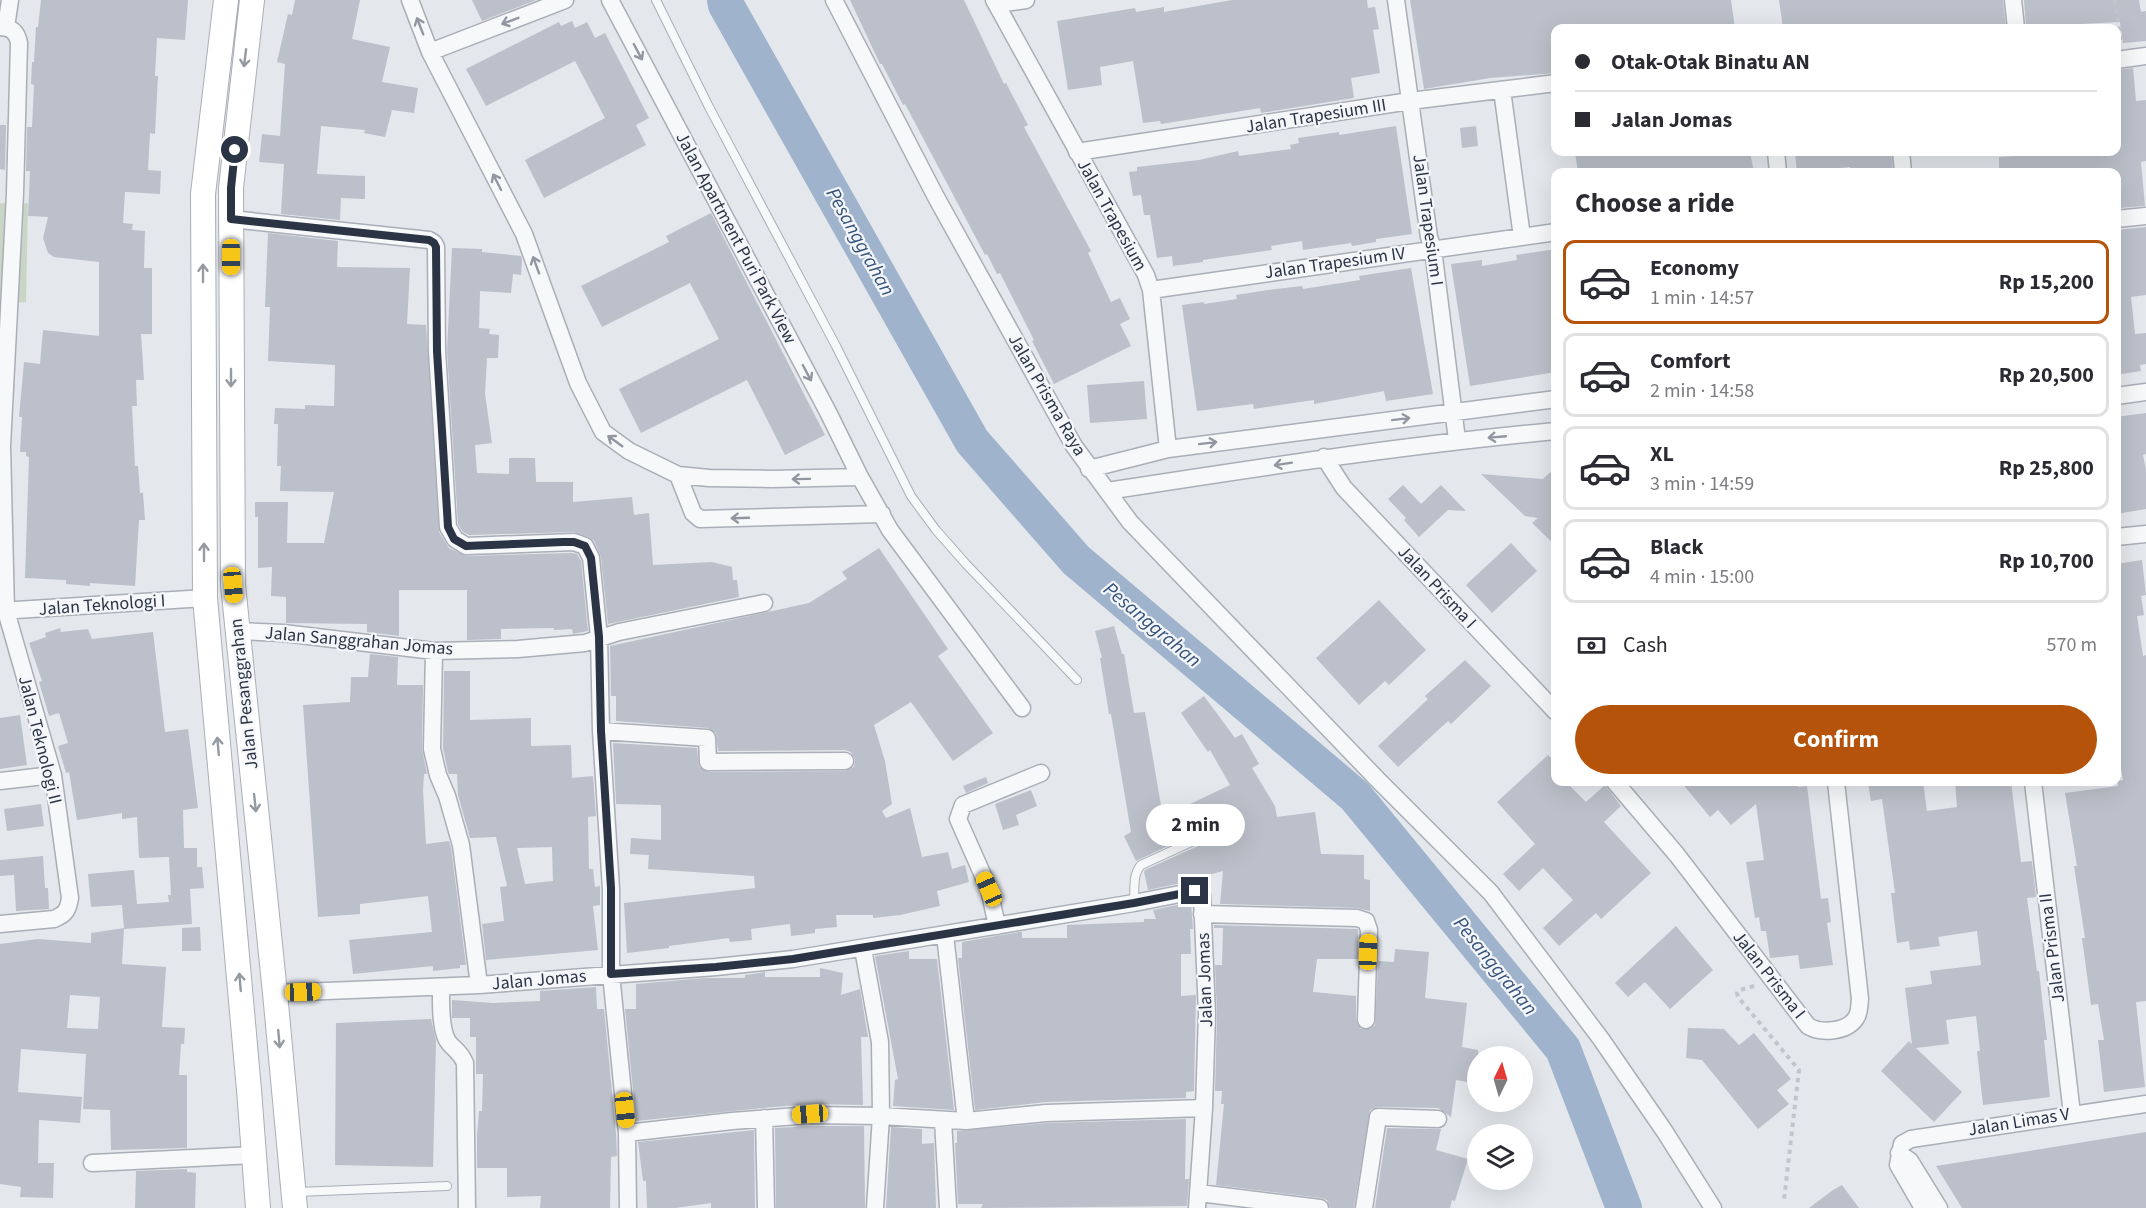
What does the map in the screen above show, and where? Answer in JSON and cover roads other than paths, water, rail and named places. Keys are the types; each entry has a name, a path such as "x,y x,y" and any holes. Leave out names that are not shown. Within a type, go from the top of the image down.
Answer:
{"main road":[{"name":"Jalan Pesanggrahan","path":"226,0 202,194 205,598 258,1208"},
{"name":"Jalan Pesanggrahan","path":"252,0 232,171 232,558 237,631 294,1200"},
{"path":"203,314 231,316"},
{"path":"202,343 231,343"},
{"path":"249,1090 283,1089"}],"street":[{"path":"3,27 10,0"},
{"path":"410,0 430,52 524,234 578,383 603,432 629,451 678,475 772,479 860,477"},
{"path":"430,52 565,0"},
{"name":"Jalan Apartment Puri Park View","path":"610,0 890,530 1022,708"},
{"name":"Jalan Prisma Raya","path":"834,0 936,196 1074,446 1089,469 1168,448 1551,400"},
{"path":"995,2 1026,0"},
{"name":"Jalan Trapesium I","path":"1396,0 1433,249 1457,440"},
{"path":"2013,0 2016,24"},
{"name":"Jalan Trapesium","path":"995,2 1146,275 1151,290 1168,448"},
{"name":"Jalan Teknologi II","path":"0,924 54,919 68,908 70,898 53,775 3,611 1,446 8,192 19,43 17,35 3,27"},
{"path":"2121,60 2146,56"},
{"name":"Jalan Trapesium III","path":"1077,152 1410,101 1551,84"},
{"path":"1502,90 1522,237"},
{"path":"2121,218 2146,216"},
{"path":"231,219 429,240 434,243 436,247 437,351 448,527 454,539 466,546 574,542 585,546 591,558 599,637 601,731 611,888 611,974 627,1133 628,1208"},
{"name":"Jalan Trapesium IV","path":"1151,290 1551,233"},
{"path":"2121,395 2146,392"},
{"path":"1107,490 1324,457 1457,440 1551,431"},
{"name":"Jalan Prisma I","path":"1324,457 1344,488 1551,707"},
{"path":"1089,469 1130,522 1378,780 1491,892 1601,1040 1665,1132 1713,1208"},
{"path":"678,475 693,513 700,519 882,514"},
{"path":"2121,536 2146,534"},
{"name":"Jalan Teknologi I","path":"3,611 205,598"},
{"name":"Jalan Sanggrahan Jomas","path":"237,631 283,633 434,651 518,649 585,643 599,637 764,603"},
{"path":"434,651 432,748 438,775 447,796 461,845 479,985"},
{"path":"601,731 707,738 708,762 845,761"},
{"path":"997,926 989,889 958,819 963,805 1041,773"},
{"path":"0,781 53,775"},
{"name":"Jalan Prisma I","path":"1618,786 1677,855 1808,1026 1824,1031 1845,1026 1855,1020 1859,1012 1860,999 1836,786"},
{"name":"Jalan Prisma II","path":"2033,786 2072,1114"},
{"name":"Jalan Jomas","path":"275,993 479,985 716,967 863,949 1195,891 1202,896 1207,1014 1198,1200"},
{"path":"1202,914 1357,918 1366,921 1369,930 1366,1020"},
{"path":"945,935 966,1121"},
{"path":"863,949 879,1026 882,1116 875,1208"},
{"path":"441,987 442,1016 447,1040 457,1049 465,1063 467,1208"},
{"name":"Jalan Limas V","path":"1899,1153 1902,1144 1911,1139 2146,1104"},
{"path":"627,1133 810,1114 966,1121 1046,1113 1204,1108"},
{"path":"1364,1208 1378,1117 1438,1119"},
{"path":"764,1118 766,1208"},
{"path":"943,1120 948,1208"},
{"path":"1899,1153 1898,1165 1923,1208"},
{"path":"1899,1153 1910,1161 1939,1208"},
{"path":"92,1163 254,1155"},
{"path":"1198,1200 1320,1208"}],"lane":[{"path":"656,0 709,107 836,346 911,496 936,530 966,564 1077,680"},
{"path":"1134,903 1135,877 1141,866 1237,821"},
{"path":"294,1200 447,1186"}],"waterway":[{"name":"Pesanggrahan","path":"725,0 972,441 1076,560 1355,796 1563,1049 1624,1208"}]}
